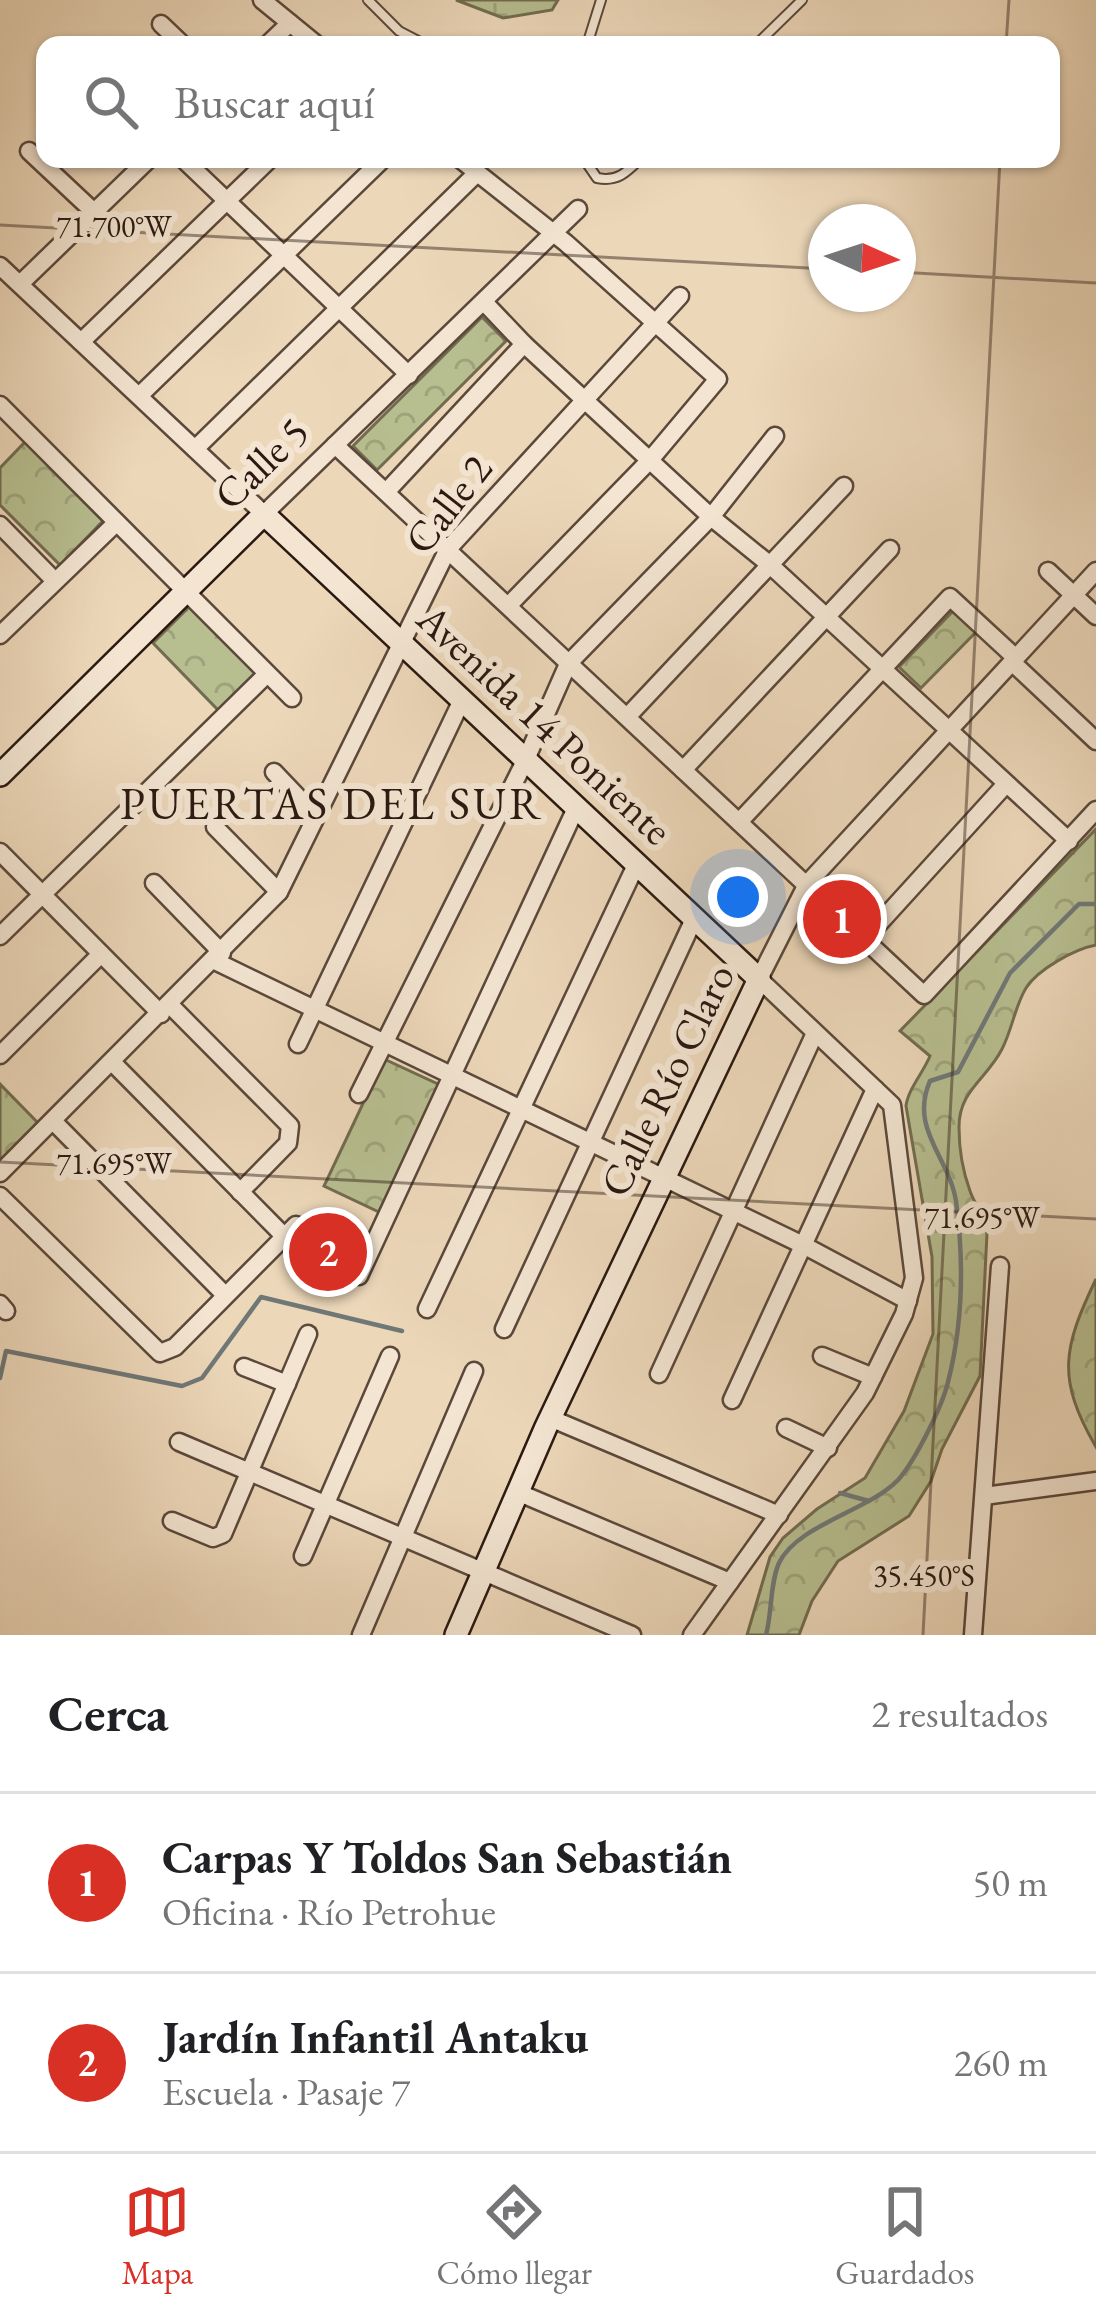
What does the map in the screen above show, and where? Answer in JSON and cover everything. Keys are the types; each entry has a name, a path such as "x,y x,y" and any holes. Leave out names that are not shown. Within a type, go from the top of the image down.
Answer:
{"street":[{"path":"262,0 306,36"},
{"path":"276,36 290,23"},
{"path":"161,24 174,36"},
{"path":"28,151 36,158"},
{"path":"46,168 94,212"},
{"path":"20,284 140,168"},
{"path":"191,168 409,375"},
{"path":"81,342 261,168"},
{"path":"139,396 373,168"},
{"path":"471,168 554,233 718,379 650,460 509,605"},
{"path":"195,449 477,173"},
{"name":"Calle 5","path":"0,776 578,208"},
{"name":"Avenida 14 Poniente","path":"0,266 892,1105 914,1265 908,1300"},
{"name":"Calle 2","path":"0,1172 279,892 448,549 680,296"},
{"path":"484,302 711,517 769,564 1069,841"},
{"path":"387,491 524,344"},
{"path":"0,405 292,698"},
{"path":"359,1094 527,757 568,664 711,517 775,436"},
{"path":"335,445 924,995 1096,811"},
{"path":"627,717 844,485"},
{"path":"0,635 116,524"},
{"path":"0,525 55,581"},
{"path":"683,770 890,549"},
{"name":"Calle Río Claro","path":"456,1635 550,1418 807,884 1096,571"},
{"path":"1048,572 1096,616"},
{"path":"739,822 950,597 1096,741"},
{"path":"0,936 267,674"},
{"path":"298,1044 462,700"},
{"path":"274,772 315,815"},
{"path":"864,940 1006,784"},
{"path":"359,1276 576,808"},
{"path":"215,827 279,892"},
{"path":"0,852 101,954 287,1124 292,1133 288,1143 240,1192"},
{"path":"427,1309 636,865"},
{"path":"154,884 219,957 315,1009 908,1300 873,1377 828,1448 692,1635"},
{"path":"504,1329 694,919"},
{"path":"0,1055 101,954"},
{"path":"659,1374 815,1033"},
{"path":"0,1196 152,1348 164,1353 290,1231 240,1192 112,1062"},
{"path":"732,1400 875,1089"},
{"path":"53,1120 224,1294"},
{"path":"973,1635 1000,1266"},
{"path":"172,1522 220,1537 308,1334"},
{"path":"303,1556 390,1356"},
{"path":"822,1356 873,1377"},
{"path":"244,1367 287,1384"},
{"path":"362,1635 474,1371"},
{"path":"550,1418 779,1515"},
{"path":"786,1428 828,1448"},
{"path":"178,1442 632,1635"},
{"path":"984,1496 1096,1481"},
{"path":"517,1492 730,1582"}],"lane":[{"path":"368,0 408,36"},
{"path":"590,36 601,0"},
{"path":"765,36 802,0"},
{"path":"590,168 596,178 610,180 631,168"}],"green space":[{"path":"456,0 558,0 552,10 503,18"},
{"path":"482,317 506,341 377,470 353,446"},
{"path":"25,442 103,521 60,565 0,505 0,468"},
{"path":"190,606 257,675 220,712 153,643"},
{"path":"954,610 976,632 921,688 899,667"},
{"path":"1096,829 1096,945 1058,961 1032,981 1002,1049 960,1114 963,1168 987,1233 980,1376 931,1481 909,1516 838,1561 812,1601 799,1635 747,1635 770,1557 783,1538 817,1509 865,1478 904,1411 933,1334 932,1257 906,1106 930,1056 900,1031"},
{"path":"384,1059 440,1085 379,1212 324,1186"},
{"path":"0,1084 39,1124 0,1162"},
{"path":"1096,1279 1096,1447 1074,1401 1069,1363 1076,1325"}],"waterway":[{"path":"766,1635 776,1571 788,1550 898,1480 927,1433 948,1382 959,1315 960,1246 952,1185 924,1114 930,1081 958,1072 1010,973 1079,904 1096,904"},
{"path":"0,1378 6,1351 182,1386 202,1378 261,1297 402,1331"},
{"path":"840,1493 869,1501"}],"place":[{"name":"Carpas Y Toldos San Sebastián","path":"842,919"},
{"name":"Jardín Infantil Antaku","path":"328,1252"}],"district":[{"name":"PUERTAS DEL SUR","path":"332,803"}]}
